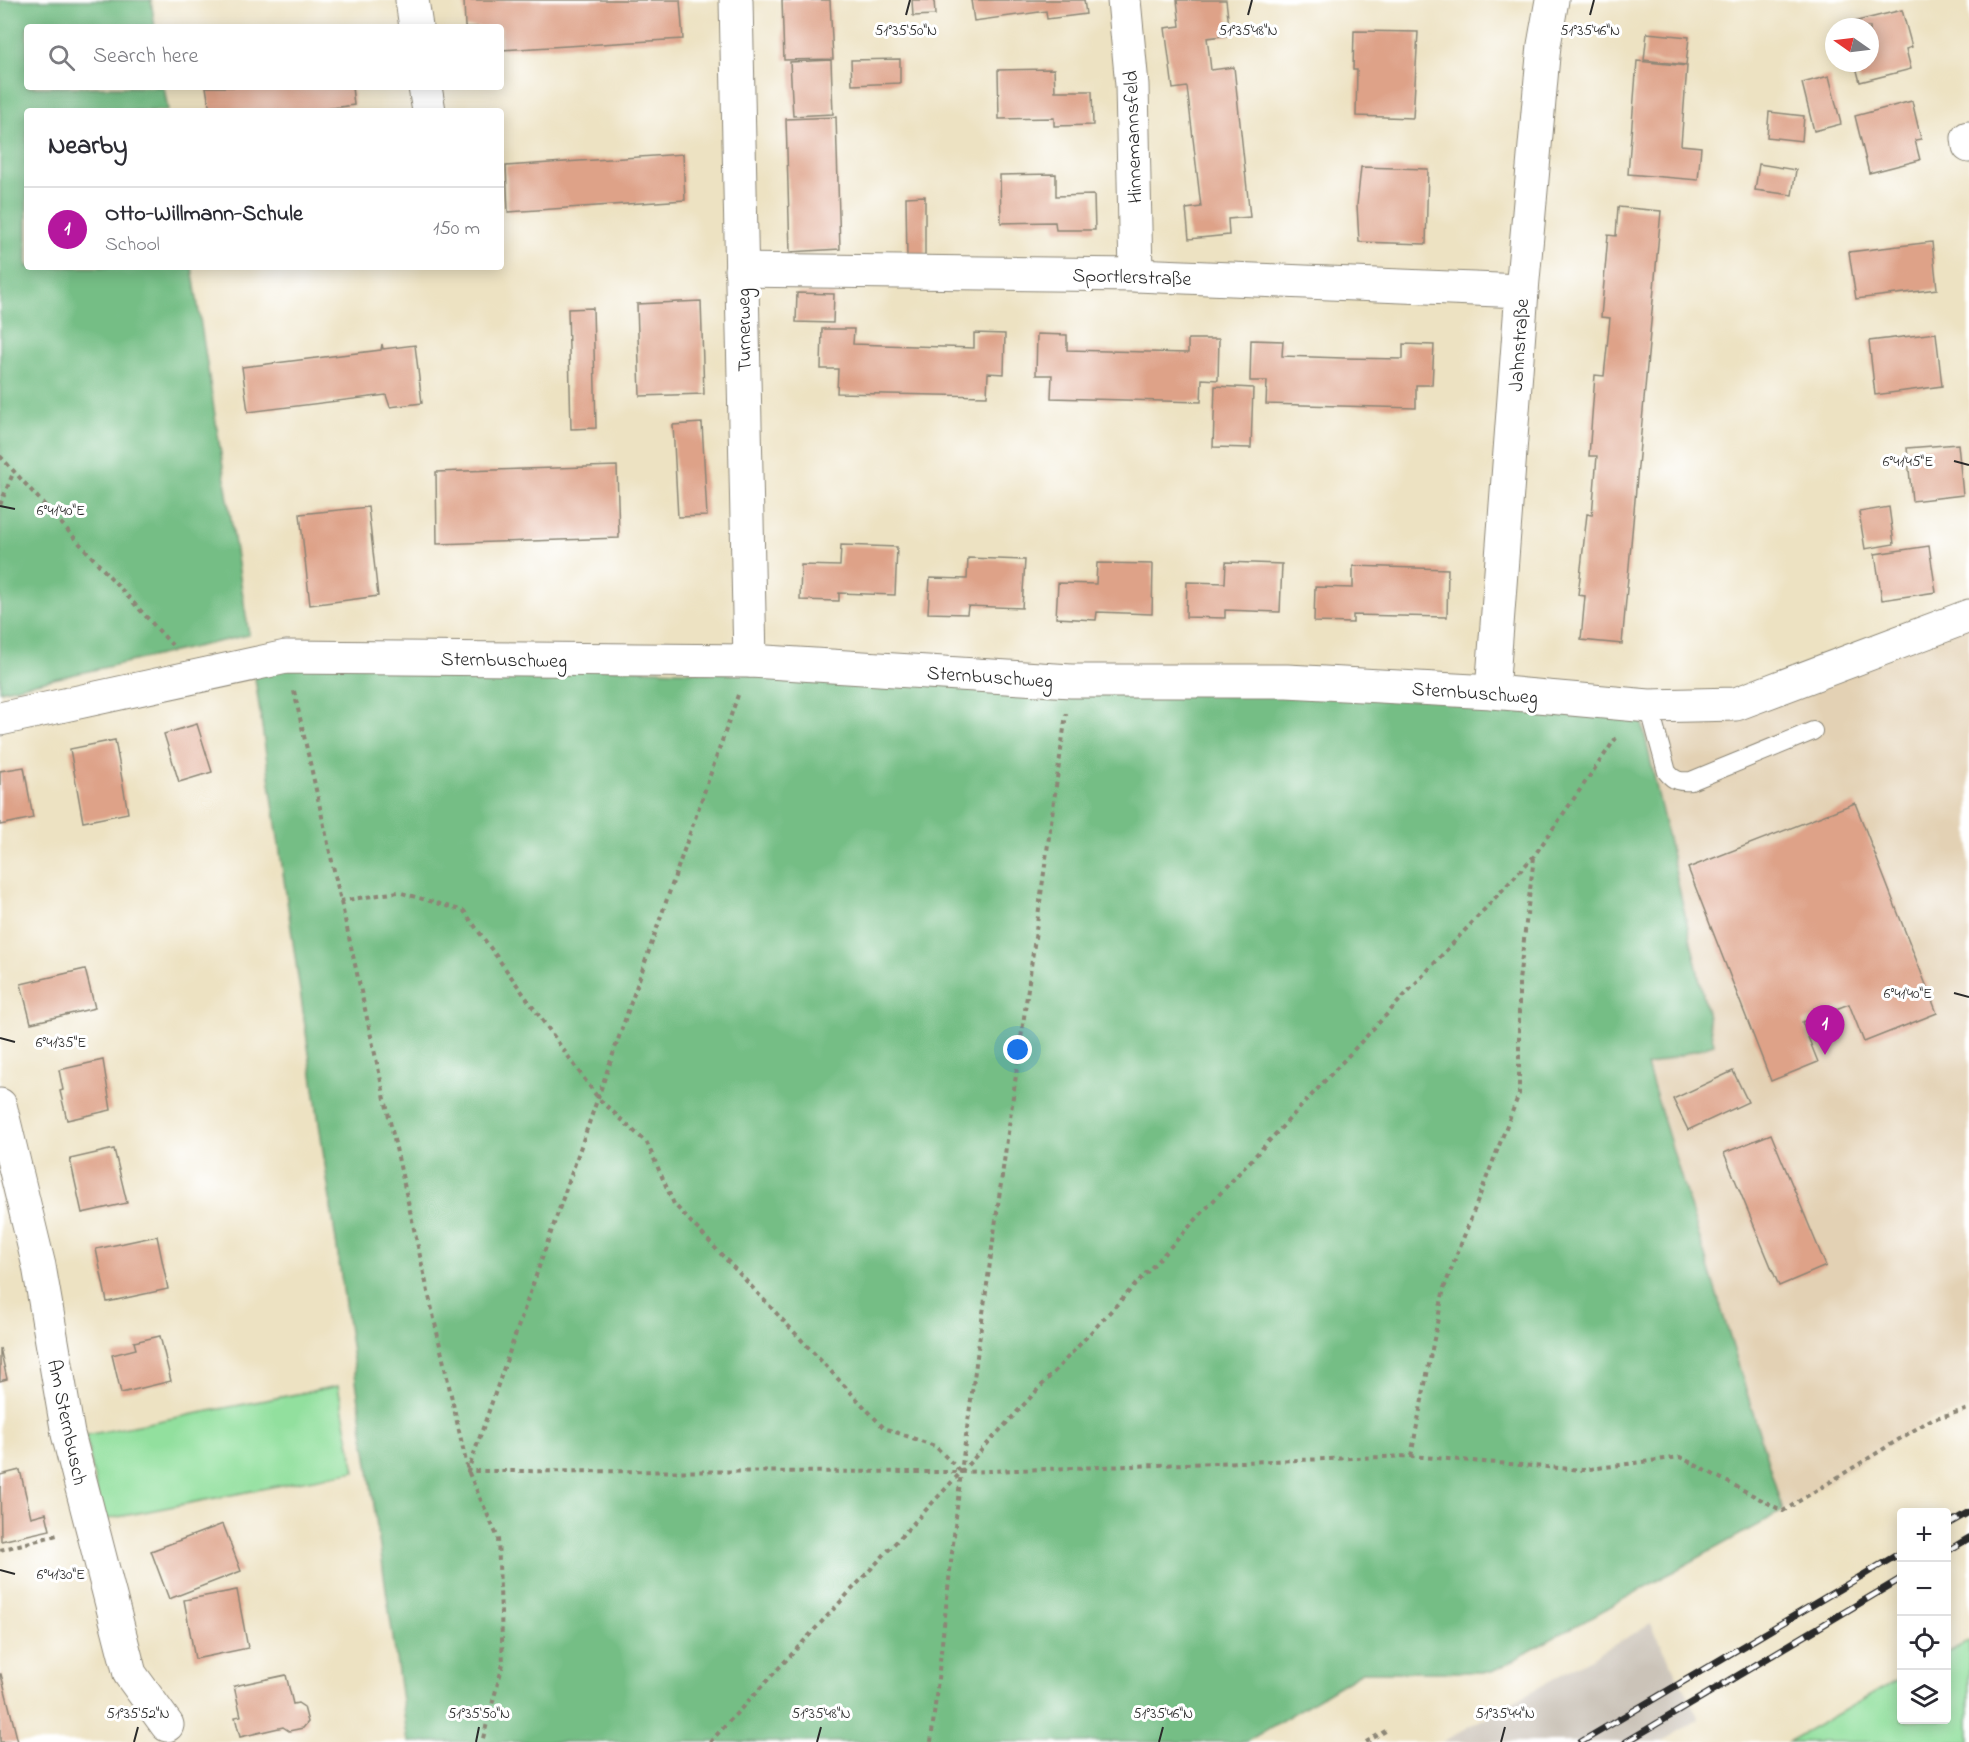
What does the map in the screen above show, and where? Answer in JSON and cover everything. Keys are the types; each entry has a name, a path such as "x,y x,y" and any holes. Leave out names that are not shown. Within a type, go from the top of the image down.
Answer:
{"street":[{"path":"412,0 416,24"},
{"name":"Turnerweg","path":"736,0 750,661"},
{"name":"Hinnemannsfeld","path":"1124,0 1132,85 1136,274"},
{"name":"Jahnstraße","path":"1492,692 1522,291 1544,45 1552,0"},
{"path":"426,90 428,108"},
{"path":"1968,138 1969,146"},
{"name":"Sportlerstraße","path":"741,270 1136,274 1522,291"},
{"name":"Sternbuschweg","path":"0,719 286,657 750,661 1071,681 1287,681 1492,692 1644,705 1736,704 1969,616"},
{"name":"Am Sternbusch","path":"0,1105 39,1266 68,1434 130,1674 167,1725"}],"lane":[{"path":"1644,705 1667,772 1674,780 1680,781 1691,780 1813,731"}],"path":[{"path":"0,456 199,675"},
{"path":"0,505 14,471"},
{"path":"286,657 468,1471 498,1538 503,1664 482,1742"},
{"path":"468,1471 750,661"},
{"path":"931,1742 961,1472 1071,681"},
{"path":"710,1742 1534,856 1644,705"},
{"path":"1411,1456 1444,1288 1519,1094 1520,981 1534,856"},
{"path":"340,901 398,892 464,911 598,1098 647,1143 674,1204 884,1428 935,1446 961,1472"},
{"path":"468,1471 961,1472 1411,1456 1583,1470 1680,1457 1783,1511 1932,1419 1969,1409"},
{"path":"0,1550 91,1526"},
{"path":"1366,1742 1389,1729"}],"shaded area":[{"path":"1969,616 1969,1409 1932,1419 1783,1511 1647,1065 1714,1045 1638,705 1736,704"},
{"path":"1651,1624 1699,1719 1661,1742 1442,1742"}],"green space":[{"path":"0,0 151,0 155,24 24,24 24,90 164,90 168,108 24,108 24,270 192,270 249,635 0,691"},
{"path":"286,657 1638,705 1714,1044 1647,1066 1783,1511 1492,1672 1362,1672 1246,1742 408,1742 253,664"},
{"path":"338,1386 355,1471 102,1520 86,1435"},
{"path":"1969,1640 1969,1742 1788,1742 1897,1680 1897,1724 1951,1724 1951,1651"}],"building":[{"path":"464,0 680,0 683,39 504,50 504,24 465,24"},
{"path":"782,0 830,0 833,59 784,60"},
{"path":"912,0 934,0 935,15 913,16"},
{"path":"971,0 1084,0 1086,14 1047,19 1046,11 974,21"},
{"path":"1177,0 1226,0 1230,35 1207,38 1211,70 1234,67 1250,217 1228,219 1229,235 1189,239 1186,209 1201,207 1187,87 1173,89 1165,28 1180,26"},
{"path":"1902,10 1912,47 1906,49 1911,69 1860,82 1857,72 1879,72 1879,18 1869,18"},
{"path":"1354,31 1418,32 1413,118 1356,116 1357,70 1353,70"},
{"path":"1647,33 1689,37 1686,65 1644,60"},
{"path":"900,59 900,83 852,85 851,60"},
{"path":"831,60 833,114 793,116 790,62"},
{"path":"1637,61 1687,66 1681,145 1701,147 1698,180 1628,174"},
{"path":"1054,69 1055,91 1092,91 1093,125 1054,126 1054,118 999,119 998,70"},
{"path":"1829,76 1841,124 1814,131 1802,83"},
{"path":"206,90 352,90 354,105 332,108 210,108"},
{"path":"1912,101 1921,139 1915,140 1920,160 1869,173 1855,116"},
{"path":"1769,112 1804,116 1802,141 1767,137"},
{"path":"836,117 840,249 790,252 786,119"},
{"path":"683,154 685,200 508,212 506,166"},
{"path":"1759,164 1796,170 1792,195 1755,190"},
{"path":"1361,167 1428,169 1426,244 1359,242 1357,205"},
{"path":"1056,174 1056,196 1094,195 1095,230 1056,230 1055,222 1001,223 1000,175"},
{"path":"925,196 925,261 907,261 906,197"},
{"path":"1618,207 1661,211 1622,644 1581,640 1585,596 1578,595 1587,514 1592,515 1597,456 1589,456 1595,375 1604,376 1610,318 1601,317 1608,235 1616,236"},
{"path":"1932,242 1937,289 1856,299 1849,252"},
{"path":"797,293 834,294 833,323 796,322"},
{"path":"701,301 704,394 640,396 637,304"},
{"path":"593,308 596,428 571,429 568,309"},
{"path":"822,329 854,329 853,344 974,348 974,333 1005,334 1004,374 988,373 987,396 837,393 838,369 821,369"},
{"path":"1936,333 1942,386 1875,395 1869,341"},
{"path":"1037,334 1067,335 1067,350 1188,353 1188,339 1219,339 1218,380 1202,379 1201,402 1051,398 1052,375 1036,375"},
{"path":"1251,340 1283,341 1282,356 1343,358 1403,359 1403,344 1434,345 1432,385 1416,385 1416,408 1266,404 1267,381 1250,381"},
{"path":"382,344 383,349 415,345 422,403 390,407 386,395 248,412 242,367 381,350"},
{"path":"1215,386 1253,388 1251,448 1213,447"},
{"path":"702,423 707,516 678,517 673,425"},
{"path":"1958,444 1963,495 1912,501 1907,448"},
{"path":"617,466 619,538 437,544 436,472"},
{"path":"368,507 378,596 310,605 300,514"},
{"path":"1889,507 1894,544 1865,549 1859,512"},
{"path":"841,545 897,547 895,595 839,593 839,601 800,600 801,565 840,566"},
{"path":"1929,546 1936,592 1882,600 1875,554"},
{"path":"968,558 1025,560 1022,608 968,606 967,614 928,613 930,578 967,579"},
{"path":"1226,562 1282,564 1280,612 1225,610 1225,618 1186,617 1187,582 1225,583"},
{"path":"1097,563 1153,564 1152,614 1097,612 1096,620 1056,618 1058,583 1096,584"},
{"path":"1353,566 1448,569 1447,617 1353,615 1353,623 1314,622 1315,587 1353,588"},
{"path":"197,724 212,772 179,782 164,734"},
{"path":"115,740 128,813 83,822 70,749"},
{"path":"24,767 33,818 0,825 0,771"},
{"path":"1855,803 1937,1013 1864,1042 1849,1004 1802,1022 1818,1062 1771,1081 1688,868"},
{"path":"85,969 95,1008 31,1023 21,984"},
{"path":"103,1060 111,1110 67,1120 60,1091 63,1090 59,1070"},
{"path":"1733,1071 1748,1102 1688,1130 1673,1099"},
{"path":"1771,1134 1826,1266 1779,1286 1724,1153"},
{"path":"114,1149 127,1203 82,1213 70,1159"},
{"path":"157,1236 168,1289 107,1302 96,1249"},
{"path":"160,1336 171,1381 121,1393 112,1355 136,1349 134,1342"},
{"path":"0,1348 7,1379 0,1381"},
{"path":"20,1470 31,1517 46,1513 50,1530 1,1541 0,1475"},
{"path":"223,1524 241,1571 169,1599 151,1551"},
{"path":"237,1590 248,1648 195,1659 184,1600"},
{"path":"1,1674 18,1742 0,1742"},
{"path":"286,1675 293,1704 298,1703 304,1707 308,1722 303,1728 289,1731 283,1727 240,1737 235,1717 241,1716 234,1686"}],"railway":[{"path":"1951,1522 1969,1512"},
{"path":"1951,1549 1969,1538"},
{"path":"1581,1742 1897,1555"},
{"path":"1626,1742 1897,1581"}],"place":[{"name":"Otto-Willmann-Schule","path":"1825,1055"}]}
